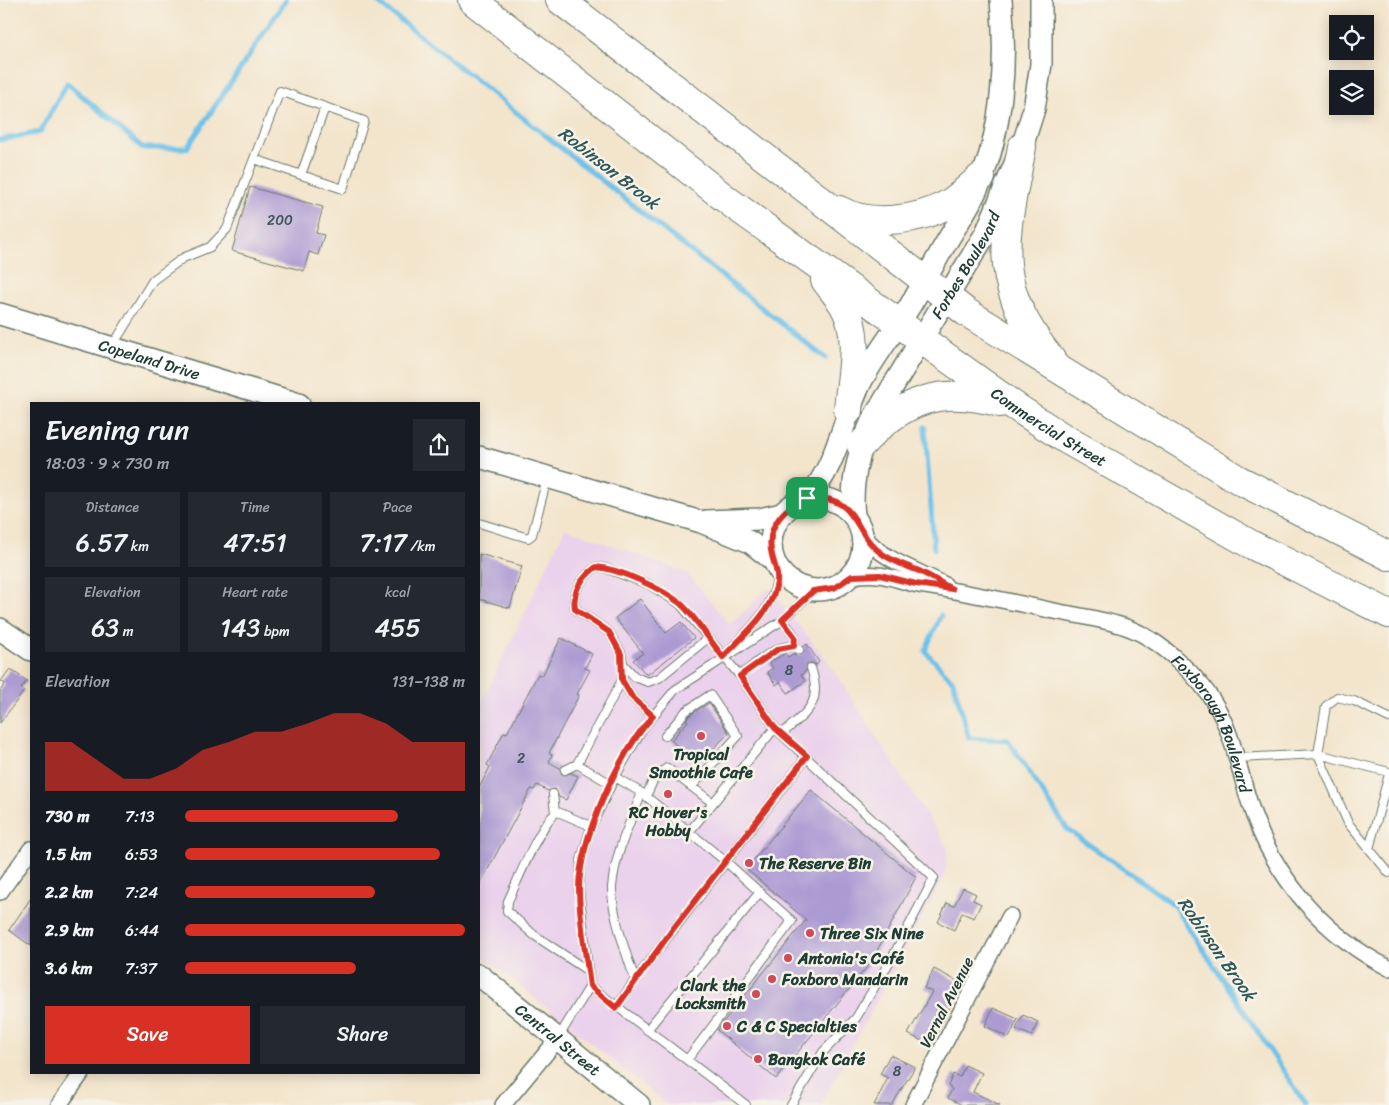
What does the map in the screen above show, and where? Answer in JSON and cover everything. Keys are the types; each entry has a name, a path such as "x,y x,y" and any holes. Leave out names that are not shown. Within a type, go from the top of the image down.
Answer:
{"highway":[{"name":"Commercial Street","path":"472,0 812,263 1016,407 1067,440 1252,545 1389,614"},
{"path":"560,0 759,151 816,198 948,299 1239,480 1389,556"},
{"path":"1022,147 1008,222 1006,250 1010,288 1027,324 1060,370"},
{"path":"816,198 851,217 910,218 947,205 981,178"},
{"path":"812,263 845,306 850,322 854,353 848,411"},
{"path":"861,445 880,424 901,410 938,397 960,394 975,395 1016,407"}],"street":[{"name":"Forbes Boulevard","path":"807,498 820,485 829,468 848,411 862,381 925,282 969,205 981,178 997,121 1001,88 1004,47 1001,0"},
{"name":"Forbes Boulevard","path":"854,516 852,499 861,445 874,419 986,233 1022,147 1034,110 1041,64 1041,0"},
{"name":"Copeland Drive","path":"0,314 292,402"},
{"path":"480,457 701,522 750,542 793,584 813,591"},
{"path":"775,565 770,541 772,531 782,514 789,507 807,498"},
{"name":"Foxborough Boulevard","path":"807,498 828,499 838,502 854,516 863,536 871,546 886,557 952,589"},
{"path":"701,522 760,519 782,514"},
{"path":"852,576 862,557 863,536"},
{"name":"Foxborough Boulevard","path":"813,591 834,588 852,576 880,575 1126,627 1145,637 1163,649 1200,683 1218,709 1237,758 1254,817 1283,872 1300,896 1324,924 1343,941 1389,968"},
{"path":"0,629 30,649"},
{"path":"0,892 30,850"},
{"name":"Vernal Avenue","path":"913,1105 1010,916"},
{"name":"Central Street","path":"480,975 557,1040 639,1105"},
{"path":"503,1105 557,1040"},
{"path":"59,1105 81,1074"}],"lane":[{"path":"112,348 153,280 183,258 210,247 227,229 280,91 364,121 343,189 254,159"},
{"path":"301,175 325,107"},
{"path":"480,522 528,538 532,535 548,477"},
{"path":"723,657 770,604 777,586 775,565"},
{"path":"565,770 577,764 622,680 623,664 621,654 609,632 575,609 575,593 584,577 596,567 605,568 648,584 680,604 740,676 775,728 807,756 934,878 893,956 856,1018 823,1052 791,1105"},
{"path":"557,1040 590,986 579,889 581,861 592,826 613,780 643,728 675,690 723,657 761,636 782,620 813,591"},
{"path":"740,676 778,649 797,648 795,637 782,620"},
{"path":"623,664 635,677 648,682 659,678 708,638"},
{"path":"782,734 814,702 816,694 811,668"},
{"path":"622,680 632,697 653,716"},
{"path":"665,736 686,711 710,695 738,736 692,786"},
{"path":"1389,718 1354,701 1337,697 1326,706 1318,754 1348,823 1389,873"},
{"path":"689,832 775,728"},
{"path":"1237,758 1318,754 1389,773 1369,849"},
{"path":"616,1008 725,861 807,756"},
{"path":"577,764 644,794 725,861 792,921 688,1060"},
{"path":"635,980 624,945 612,889 618,852 644,794 655,777 667,768 713,803"},
{"path":"553,794 555,813"},
{"path":"588,971 534,935 507,911 508,901 536,840 551,815 558,812 592,826"},
{"path":"647,1030 760,892"},
{"path":"590,986 616,1008 746,1105"}],"shaded area":[{"path":"565,528 687,573 730,625 769,588 826,659 948,848 944,877 820,1105 668,1105 480,954 480,706"}],"building":[{"path":"250,187 323,207 316,233 324,235 318,255 309,252 304,271 232,251"},
{"path":"480,554 522,566 510,608 480,599"},
{"path":"640,599 666,633 681,622 694,638 647,675 633,660 643,653 615,618"},
{"path":"561,638 592,654 585,668 590,670 549,753 552,755 549,762 560,768 562,774 571,773 578,776 566,800 559,797 555,789 548,791 537,785 534,790 531,789 480,884 480,786 490,767 487,765 504,732 507,733 538,674 542,676"},
{"path":"807,644 819,662 816,665 812,663 807,664 806,671 801,675 805,681 788,693 780,682 776,685 767,672 773,668 769,663 785,653 788,657 793,654 802,655 804,652 803,647"},
{"path":"10,669 27,681 21,688 24,691 0,723 0,691 5,684 1,681"},
{"name":"Tropical Smoothie Cafe","path":"709,703 729,733 697,765 671,740 688,721 686,720 690,715"},
{"path":"811,790 916,877 871,962 776,1079 717,1030 806,920 746,869"},
{"path":"963,888 976,894 973,900 981,904 974,918 962,913 954,930 938,922 947,903 954,906"},
{"path":"30,899 30,945 9,930"},
{"path":"934,969 959,982 952,995 955,996 943,1022 936,1034 932,1032 926,1043 908,1034 932,992 924,988"},
{"path":"993,1008 1018,1019 1009,1038 985,1026"},
{"path":"1023,1015 1038,1022 1032,1036 1016,1029"},
{"path":"890,1055 915,1067 892,1105 874,1105 888,1078 880,1074"},
{"path":"965,1065 982,1073 973,1092 1000,1105 962,1105 948,1098 952,1089 948,1086 953,1074 960,1077"}],"waterway":[{"name":"Robinson Brook","path":"0,140 40,132 67,83 143,148 187,148 286,0"},
{"name":"Robinson Brook","path":"375,0 825,358"},
{"name":"Robinson Brook","path":"925,427 934,549"},
{"name":"Robinson Brook","path":"941,615 925,651 953,681 969,738 1008,740 1067,829 1173,904 1306,1105"}],"place":[{"name":"Tropical Smoothie Cafe","path":"701,736"},
{"name":"RC Hover's Hobby","path":"668,794"},
{"name":"The Reserve Bin","path":"749,863"},
{"name":"Three Six Nine","path":"810,933"},
{"name":"Antonia's Café","path":"788,958"},
{"name":"Foxboro Mandarin","path":"772,979"},
{"name":"Clark the Locksmith","path":"756,994"},
{"name":"C & C Specialties","path":"727,1026"},
{"name":"Bangkok Café","path":"758,1059"}],"route":[{"path":"807,498 828,499 838,502 854,516 860,525 863,536 871,546 886,557 921,572 952,589 916,584 880,575 852,576 834,588 813,591 782,620 792,630 795,637 794,646 778,649 740,676 775,728 807,756 673,929 616,1008 590,986 579,889 581,861 591,827 611,784 643,728 653,716 632,697 622,680 623,664 621,654 609,632 575,609 575,593 584,577 596,567 605,568 648,584 680,604 723,657 760,618 770,604 777,586 778,569 773,560 771,550 772,531 776,522 789,507 807,498"}]}
